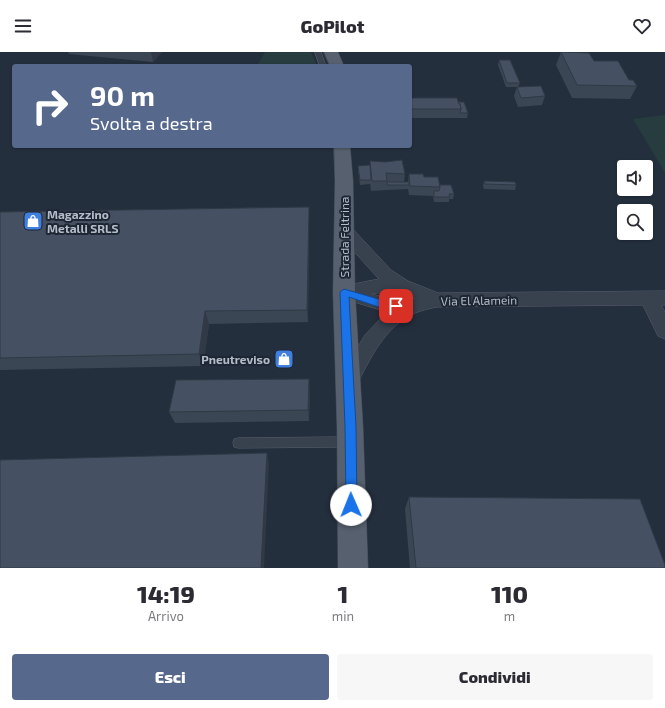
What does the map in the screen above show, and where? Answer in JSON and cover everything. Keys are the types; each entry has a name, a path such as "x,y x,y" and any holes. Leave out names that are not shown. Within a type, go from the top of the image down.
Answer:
{"main road":[{"path":"331,52 336,64"},
{"name":"Strada Feltrina","path":"342,148 344,181 344,292 353,568"}],"street":[{"path":"344,230 378,269 401,286"},
{"path":"344,292 377,286 401,286 420,292 436,300"},
{"path":"344,292 385,305 407,308"},
{"name":"Via El Alamein","path":"348,382 371,339 384,323 407,308 436,300 657,298 665,331"}],"lane":[{"path":"318,52 322,64"},
{"path":"238,443 350,442"}],"green space":[{"path":"265,52 311,52 316,64 258,64"},
{"path":"665,115 665,173 633,119"}],"building":[{"path":"561,52 589,53 594,61 618,61 629,80 633,80 637,86 577,85"},
{"path":"499,60 510,60 520,83 507,83"},
{"path":"541,86 545,96 521,98 517,87"},
{"path":"412,98 457,98 461,109 412,109"},
{"path":"458,102 464,102 468,113 460,113 461,109"},
{"path":"402,160 405,174 386,173 387,181 372,181 370,161 385,162"},
{"path":"370,165 371,180 360,180 358,166"},
{"path":"409,174 423,174 424,177 438,177 440,187 410,186"},
{"path":"484,181 515,182 516,185 485,184"},
{"path":"387,182 409,182 409,185 387,185"},
{"path":"439,185 451,185 454,194 449,194 450,197 434,197 434,191 439,191"},
{"path":"309,207 307,310 205,311 199,354 0,358 0,212"},
{"path":"309,379 308,410 169,412 176,380"},
{"path":"267,453 261,568 0,568 0,460"},
{"path":"409,497 640,499 665,568 416,568"}],"place":[{"name":"Magazzino Metalli SRLS","path":"33,221"},
{"name":"Pneutreviso","path":"284,359"}],"route":[{"path":"351,505 350,427 344,292 385,305 396,306"}]}
